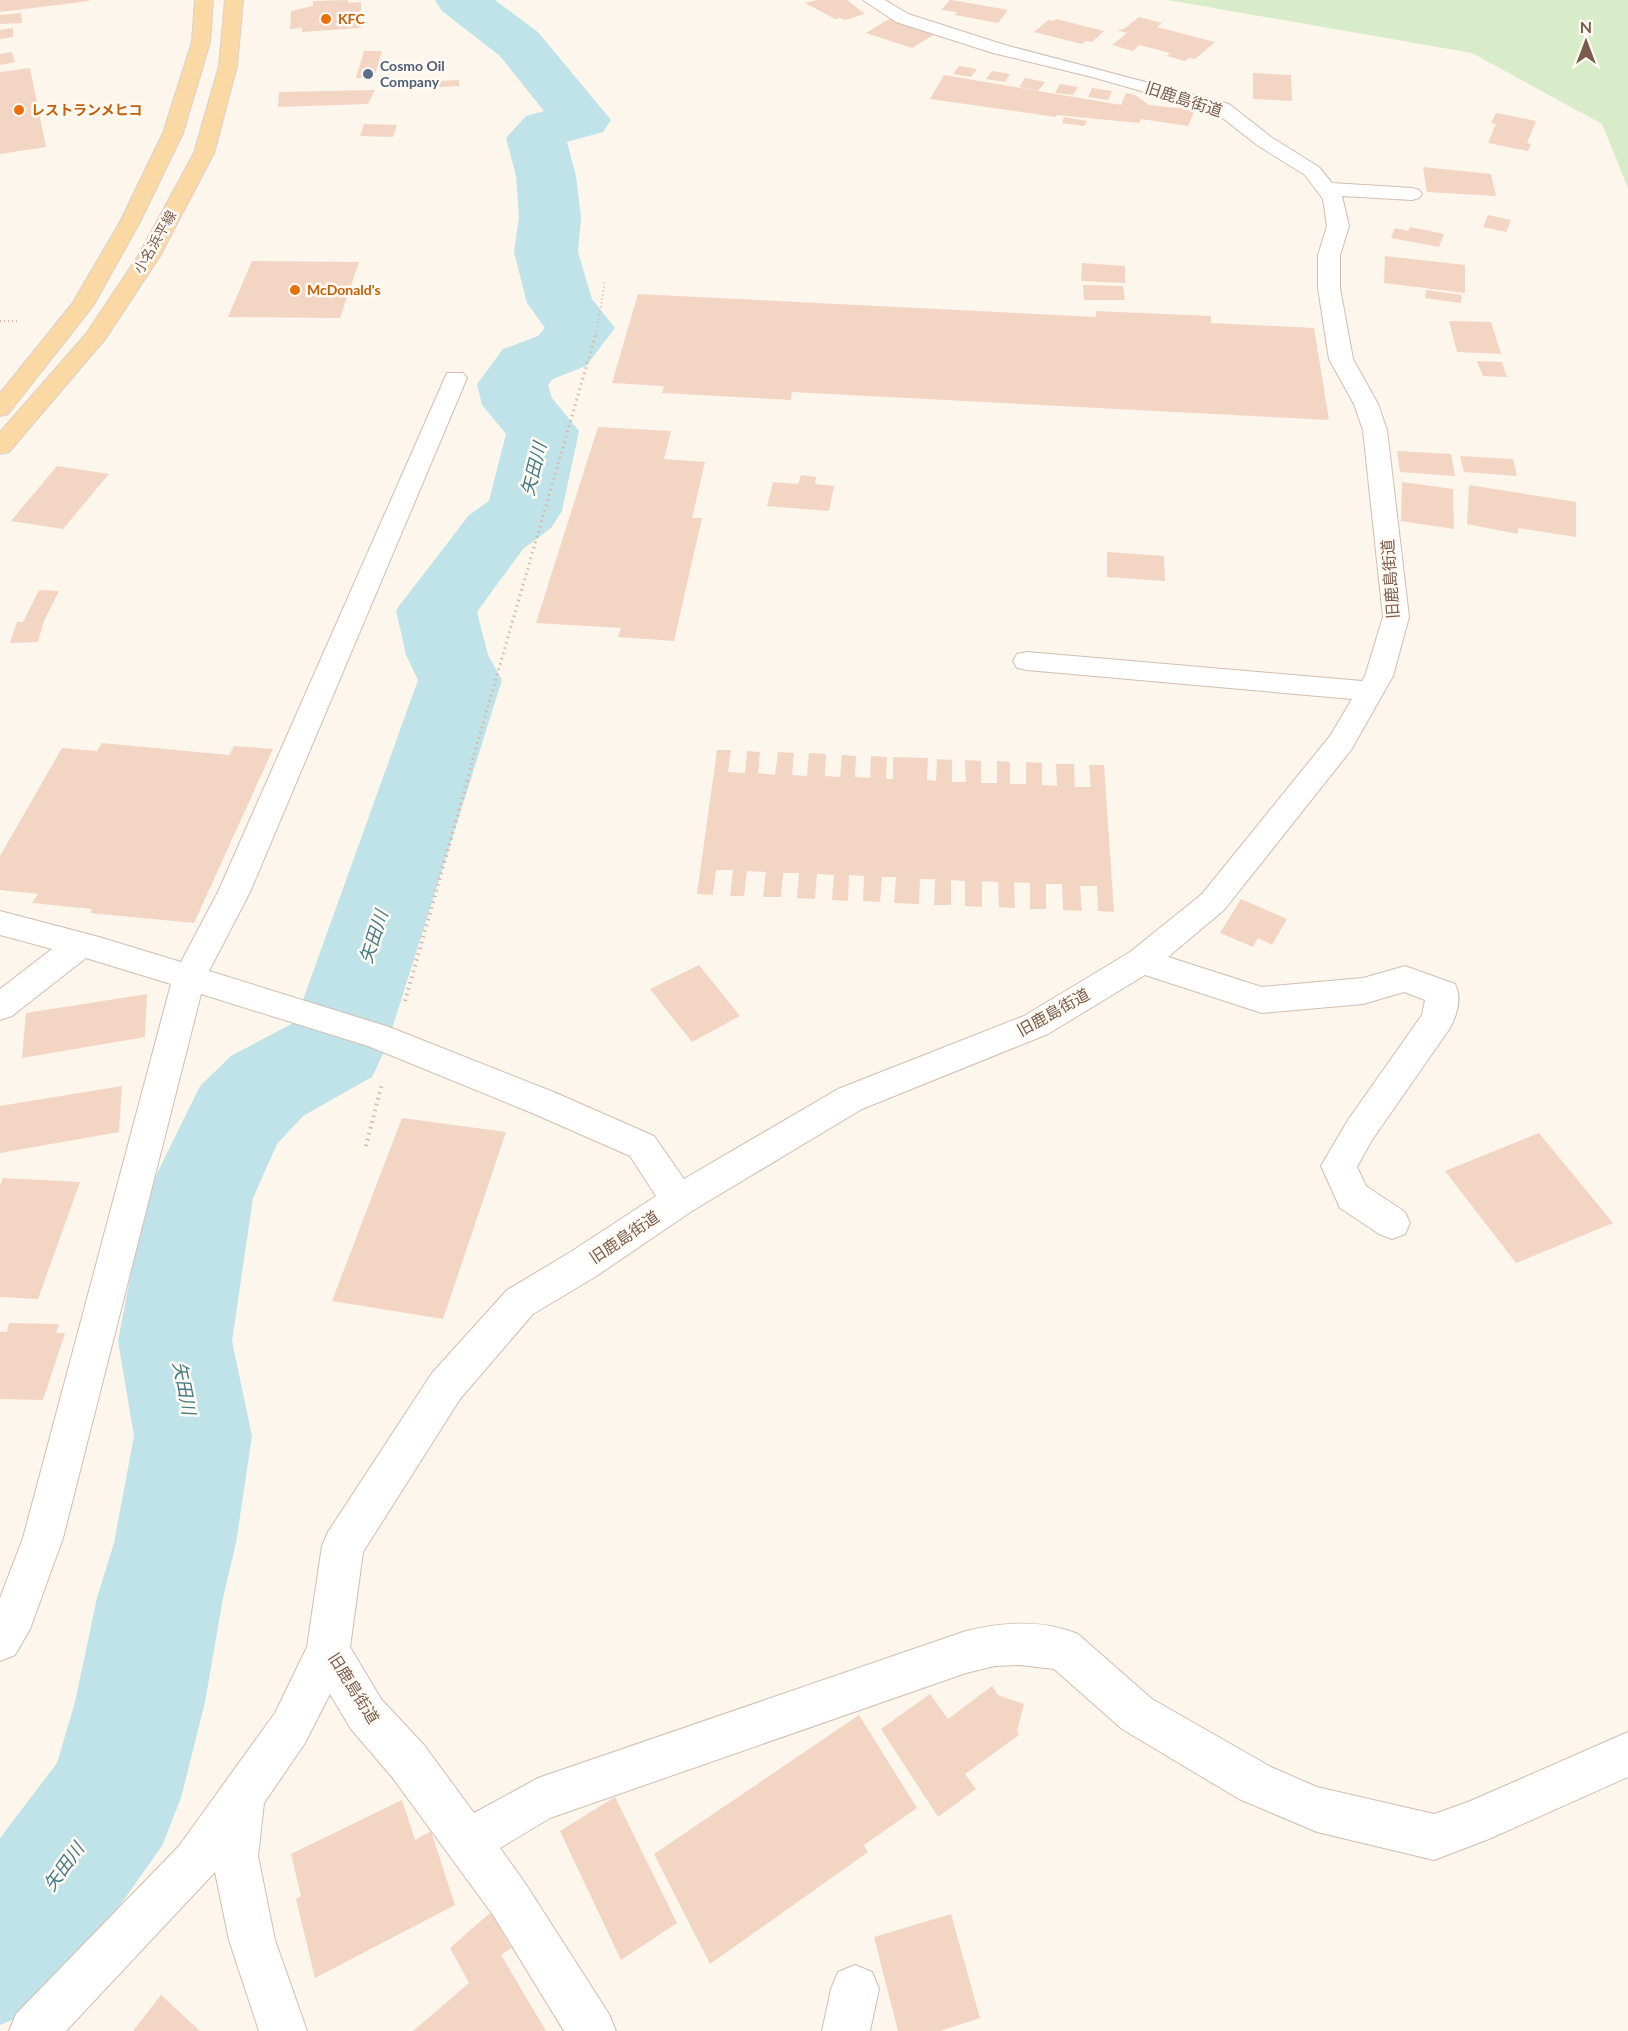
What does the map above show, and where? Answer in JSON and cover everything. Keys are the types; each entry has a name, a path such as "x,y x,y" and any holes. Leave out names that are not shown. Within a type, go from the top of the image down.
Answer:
{"main road":[{"name":"小名浜平線","path":"0,409 82,306 130,222 173,133 201,42 204,0"},
{"name":"小名浜平線","path":"0,447 95,338 149,256 204,153 228,66 234,0"}],"street":[{"name":"旧鹿島街道","path":"592,2031 509,1899 408,1761 366,1714 328,1651 343,1546 446,1386 520,1302 582,1265 679,1200 850,1099 1036,1025 1141,961 1213,902 1341,742 1379,676 1396,617 1375,430 1366,404 1341,360 1333,322 1329,288 1329,255 1338,226 1333,198 1312,171 1264,141 1222,108 1098,73 999,49 902,18 872,0"},
{"path":"1326,189 1412,194"},
{"path":"0,1640 15,1614 43,1538 189,977 234,892 454,378"},
{"path":"1027,661 1370,691"},
{"path":"0,923 189,977 385,1039 544,1103 642,1146 679,1200"},
{"path":"0,1007 81,945"},
{"path":"1141,961 1262,1000 1363,991 1405,979 1443,993 1438,1019 1360,1130 1339,1166 1353,1197 1392,1223"},
{"path":"467,1842 538,1800 966,1652 995,1645 1020,1644 1064,1649 1137,1714 1255,1783 1317,1809 1434,1837 1473,1823 1628,1754"},
{"path":"33,2031 195,1862 290,1728 328,1651"},
{"path":"242,1797 236,1856 252,1940 283,2031"}],"path":[{"path":"366,1146 385,1039 600,320 605,281"}],"green space":[{"path":"1168,0 1628,0 1628,188 1602,124 1472,53"}],"building":[{"path":"0,0 89,0 89,1 0,12"},
{"name":"KFC","path":"348,0 349,3 361,2 361,28 302,32 302,28 290,29 291,11 313,6 313,1"},
{"path":"817,0 847,0 865,14 845,20 835,19 805,3"},
{"path":"950,0 1008,10 998,23 941,10"},
{"path":"21,13 22,23 0,24 0,15"},
{"path":"1139,17 1162,23 1157,27 1215,42 1195,59 1189,58 1185,61 1167,56 1170,53 1139,45 1133,51 1112,45 1127,33 1117,30 1124,29"},
{"path":"889,19 935,34 912,48 866,33"},
{"path":"1056,19 1104,31 1092,42 1086,41 1082,44 1034,32 1048,20"},
{"path":"13,28 13,37 0,39 0,30"},
{"path":"364,51 382,51 374,78 356,78"},
{"path":"12,52 15,62 0,65 0,54"},
{"path":"959,66 977,69 971,77 953,74"},
{"name":"レストランメヒコ","path":"30,68 46,147 0,154 0,72"},
{"path":"992,71 1010,74 1005,82 986,79"},
{"path":"1253,73 1291,75 1292,101 1253,99"},
{"path":"944,75 1121,105 1126,93 1135,95 1149,105 1195,110 1188,126 1141,119 1139,123 1057,115 1056,117 930,99"},
{"path":"1025,78 1045,82 1038,91 1019,87"},
{"path":"459,80 459,86 439,87 439,81"},
{"path":"1060,84 1078,87 1073,95 1055,93"},
{"path":"1092,88 1112,91 1108,100 1088,97"},
{"path":"375,90 368,104 278,107 279,92"},
{"path":"1496,113 1536,121 1527,143 1531,144 1528,151 1488,143 1496,124 1491,123"},
{"path":"1064,117 1087,121 1084,126 1062,123"},
{"path":"364,124 397,125 393,137 360,136"},
{"path":"1423,167 1491,174 1496,196 1427,192"},
{"path":"1488,215 1511,220 1506,232 1483,227"},
{"path":"1410,227 1444,234 1439,247 1391,238 1395,228 1408,231"},
{"path":"1385,256 1465,265 1465,293 1384,283"},
{"name":"McDonald's","path":"252,261 359,262 340,318 228,317"},
{"path":"1082,263 1125,266 1125,283 1081,281"},
{"path":"1083,285 1123,286 1125,300 1084,300"},
{"path":"1426,290 1462,295 1461,303 1425,298"},
{"path":"638,294 1096,317 1096,311 1211,316 1211,323 1314,328 1329,420 792,392 791,400 662,393 664,386 612,383"},
{"path":"1449,321 1491,322 1501,354 1457,352"},
{"path":"1477,361 1502,362 1507,377 1483,376"},
{"path":"598,427 671,431 664,459 705,462 692,518 702,518 674,641 618,637 621,628 536,623"},
{"path":"1397,451 1451,454 1455,476 1400,472"},
{"path":"1460,456 1513,459 1517,476 1464,472"},
{"path":"57,466 109,474 63,529 11,521"},
{"path":"801,475 816,477 815,484 834,486 829,511 767,506 773,482 798,484"},
{"path":"1402,482 1453,489 1454,529 1401,521"},
{"path":"1469,485 1576,502 1576,537 1518,528 1518,534 1467,524"},
{"path":"1107,552 1164,556 1165,581 1107,577"},
{"path":"39,590 59,591 44,621 38,642 10,643 17,622 23,622"},
{"path":"102,743 229,755 234,746 273,749 194,923 90,913 92,909 32,903 38,894 0,890 0,856 62,748 97,751"},
{"path":"717,750 731,750 728,772 745,773 747,751 760,752 758,773 775,775 778,752 794,753 792,775 807,776 809,753 826,754 825,776 840,777 842,755 856,756 855,777 870,778 871,756 887,757 886,779 893,779 893,757 928,758 927,780 936,781 937,759 952,760 952,782 966,782 965,760 981,761 981,783 997,783 997,761 1010,762 1010,784 1026,784 1026,762 1042,763 1042,785 1057,786 1056,764 1074,764 1075,787 1091,787 1089,765 1104,765 1114,912 1098,911 1097,886 1080,886 1082,911 1063,910 1062,884 1046,884 1046,909 1030,909 1030,883 1014,882 1015,908 999,907 998,882 982,881 982,907 965,906 965,881 951,880 951,905 934,905 935,879 920,879 919,904 894,903 896,877 882,877 880,902 863,901 864,876 849,875 848,901 832,900 834,875 817,874 815,899 797,898 799,873 783,873 781,897 763,897 766,872 747,871 744,896 730,896 733,870 716,870 713,895 697,894"},
{"path":"1241,899 1287,919 1272,945 1258,938 1253,947 1220,933"},
{"path":"699,965 740,1016 692,1042 650,989"},
{"path":"147,994 145,1037 22,1058 26,1013"},
{"path":"122,1086 119,1132 0,1153 0,1106"},
{"path":"402,1118 506,1132 443,1319 332,1301"},
{"path":"1539,1133 1613,1223 1516,1263 1445,1171"},
{"path":"3,1178 80,1182 38,1299 0,1297 0,1186"},
{"path":"9,1323 59,1324 56,1333 65,1333 43,1400 0,1399 0,1332 7,1332"},
{"path":"992,1686 998,1695 1024,1704 1017,1731 1019,1735 965,1774 976,1789 938,1817 881,1729 930,1694 948,1719"},
{"path":"859,1715 917,1808 864,1845 868,1852 710,1964 654,1854"},
{"path":"615,1797 677,1923 621,1960 560,1831"},
{"path":"402,1800 415,1840 431,1831 455,1905 315,1978 296,1899 301,1896 291,1854"},
{"path":"491,1912 511,1948 501,1955 546,2031 413,2031 469,1983 450,1948"},
{"path":"951,1914 980,2018 940,2031 898,2031 874,1937"},
{"path":"161,1995 200,2031 133,2031"}],"waterway":[{"name":"矢田川","path":"0,1954 114,1798 140,1702 160,1598 175,1543 193,1436 175,1341 199,1198 237,1117 267,1086 336,1048 460,680 447,655 436,610 496,532 524,511 543,431 518,405 512,384 528,364 562,351 581,328 560,303 546,252 550,217 546,176 536,138 547,128 582,120 519,44 461,0"}],"place":[{"name":"KFC","path":"326,19"},
{"name":"Cosmo Oil Company","path":"368,74"},
{"name":"レストランメヒコ","path":"19,110"},
{"name":"McDonald's","path":"295,290"}]}
